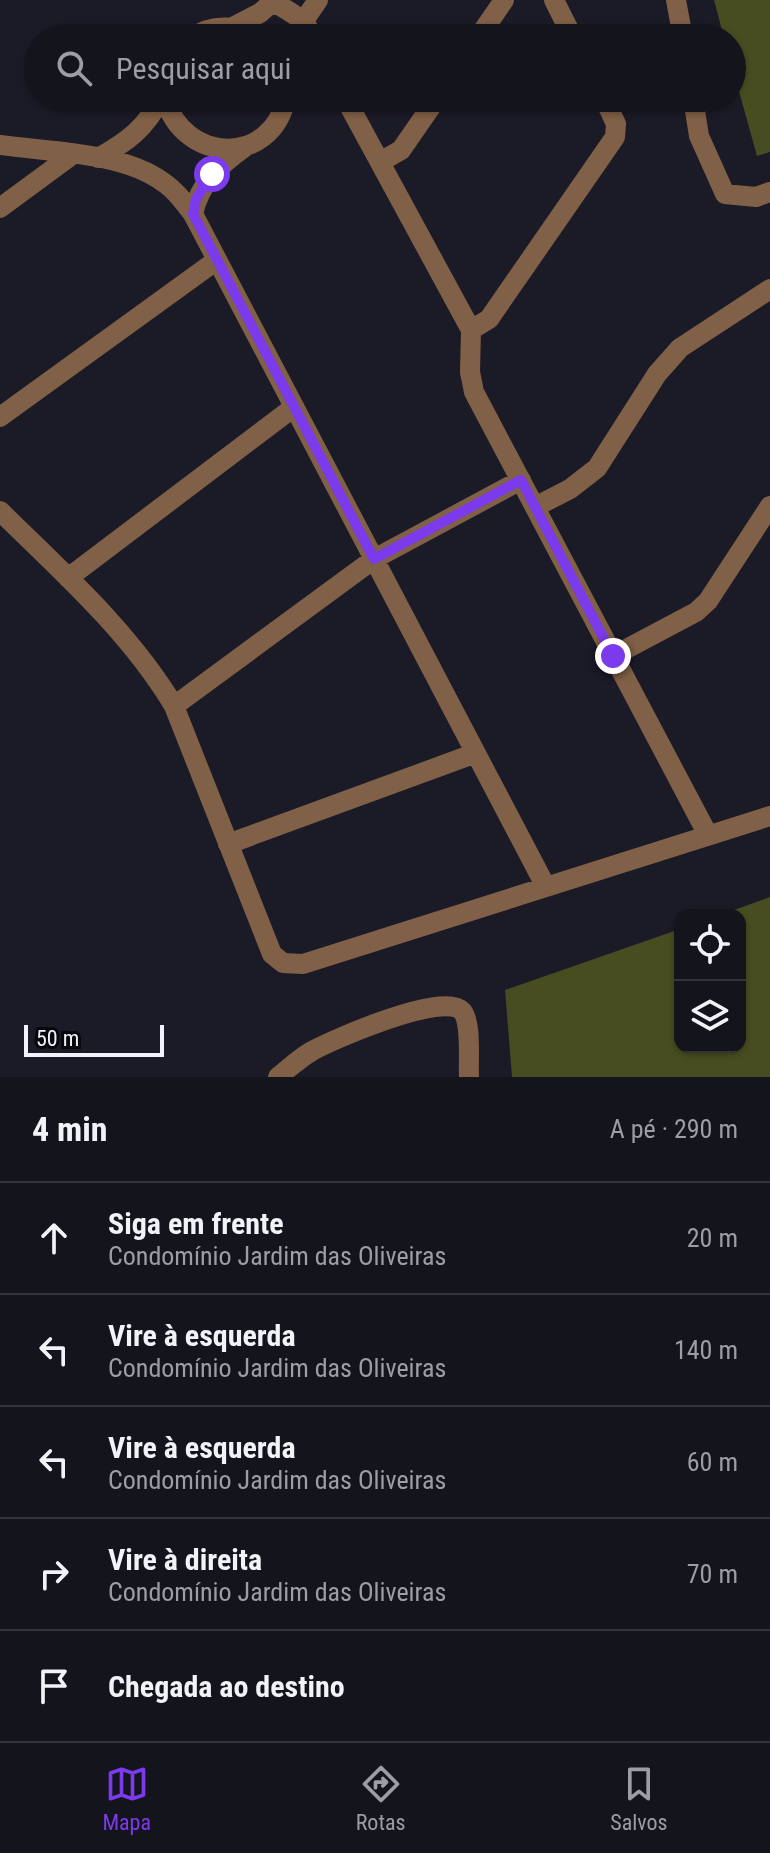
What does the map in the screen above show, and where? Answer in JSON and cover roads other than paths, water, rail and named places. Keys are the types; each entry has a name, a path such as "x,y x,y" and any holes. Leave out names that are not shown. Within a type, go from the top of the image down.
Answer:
{"street":[{"path":"311,24 318,0"},
{"path":"488,24 504,0"},
{"path":"554,0 566,24"},
{"path":"676,0 680,24"},
{"path":"239,24 274,1 296,14 304,24"},
{"path":"98,158 138,133 154,112"},
{"path":"169,112 179,129 210,148 246,146"},
{"path":"193,214 196,199 212,174 262,137 275,125 280,112"},
{"path":"353,112 471,330 470,372 474,392 708,835"},
{"path":"380,162 401,150 427,112"},
{"path":"471,330 489,319 615,137 616,124 610,112"},
{"path":"695,112 699,136 725,194 756,197 770,192"},
{"path":"0,145 98,158 143,170 163,182 193,214 546,887"},
{"path":"0,208 72,155"},
{"path":"0,417 217,260"},
{"path":"535,507 570,489 597,468 657,374 680,348 770,289"},
{"path":"68,578 294,407"},
{"path":"174,706 374,559 521,480"},
{"path":"613,656 696,612 708,601 770,506"},
{"path":"0,511 144,660 174,706 272,954 283,963 303,964 770,816"},
{"path":"228,844 476,753"},
{"path":"278,1077 308,1053 338,1038 435,1006 454,1005 463,1011 468,1021 469,1077"}]}
